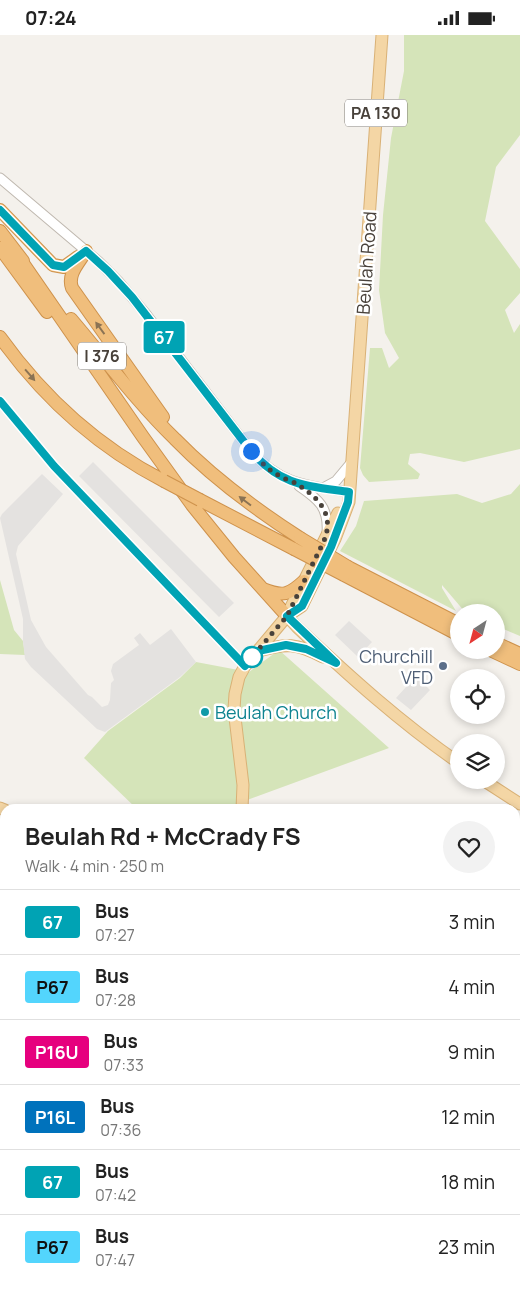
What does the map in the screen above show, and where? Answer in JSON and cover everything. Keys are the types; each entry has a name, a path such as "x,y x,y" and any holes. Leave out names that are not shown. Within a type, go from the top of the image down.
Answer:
{"highway":[{"path":"0,210 53,265 64,267 86,251"},
{"name":"I 376","path":"0,231 18,256 150,413 189,453 297,543"},
{"path":"0,248 102,387 143,437"},
{"path":"86,251 71,276 72,289 189,453"},
{"path":"18,256 192,505 261,588 287,616"},
{"name":"I 376","path":"0,337 28,373 74,419 118,454 200,500 297,543 450,630"},
{"name":"I 376","path":"346,571 450,621"},
{"path":"261,588 277,594 285,594 304,581"},
{"path":"505,647 520,653"},
{"path":"505,657 520,664"}],"main road":[{"name":"Beulah Road","path":"287,616 302,606 327,555 346,509 349,492 382,35"},
{"name":"Beulah Road","path":"242,804 243,785 235,720 235,694 240,673 287,616 342,500 349,492"},
{"path":"287,616 336,663 393,713 450,756"},
{"path":"258,651 281,645 296,645 336,663"},
{"path":"497,789 520,804"}],"street":[{"path":"0,178 86,251 132,297 258,459 278,476 294,483 312,495 321,504 327,517 327,535"},
{"path":"323,488 340,478 352,460"},
{"path":"294,483 349,492"}],"green space":[{"path":"404,35 520,35 520,135 496,167 485,221 520,269 520,293 505,310 514,333 520,324 520,449 464,462 420,453 410,454 408,464 420,474 418,479 369,482 360,468 370,348 382,348 389,368 399,358 385,333 379,290 383,215 391,138 404,71"},
{"path":"520,484 520,636 505,630 505,604 458,604 442,585 452,604 450,604 450,608 340,551 356,526 364,501 457,494 482,503 511,494"},
{"path":"0,580 14,630 23,641 25,655 0,654"},
{"path":"279,650 389,748 239,804 132,804 84,758 108,731 180,678 196,662 249,672"}],"shaded area":[{"path":"93,462 234,603 219,617 79,476"},
{"path":"42,474 63,494 18,546 16,554 31,620 46,647 88,695 102,707 108,705 110,700 111,683 114,680 111,671 113,664 139,645 134,638 140,633 150,645 171,629 196,662 180,677 105,732 97,729 31,667 25,659 23,619 0,518"},
{"path":"349,621 372,642 358,657 335,635"},
{"path":"416,676 430,690 411,710 396,698"}],"bus line":[{"name":"67","path":"0,210 46,260 56,267 64,267 86,251 98,261 132,297 251,451 271,471 294,483 349,492 348,502 339,530 302,606 287,616 336,663 296,645 286,645 258,651 245,666 54,466 0,401"}],"place":[{"name":"Churchill VFD","path":"443,666"},
{"name":"Beulah Church","path":"205,712"}],"route":[{"path":"251,451 271,471 315,497 326,512 328,526 327,535 287,616 252,657"}]}
